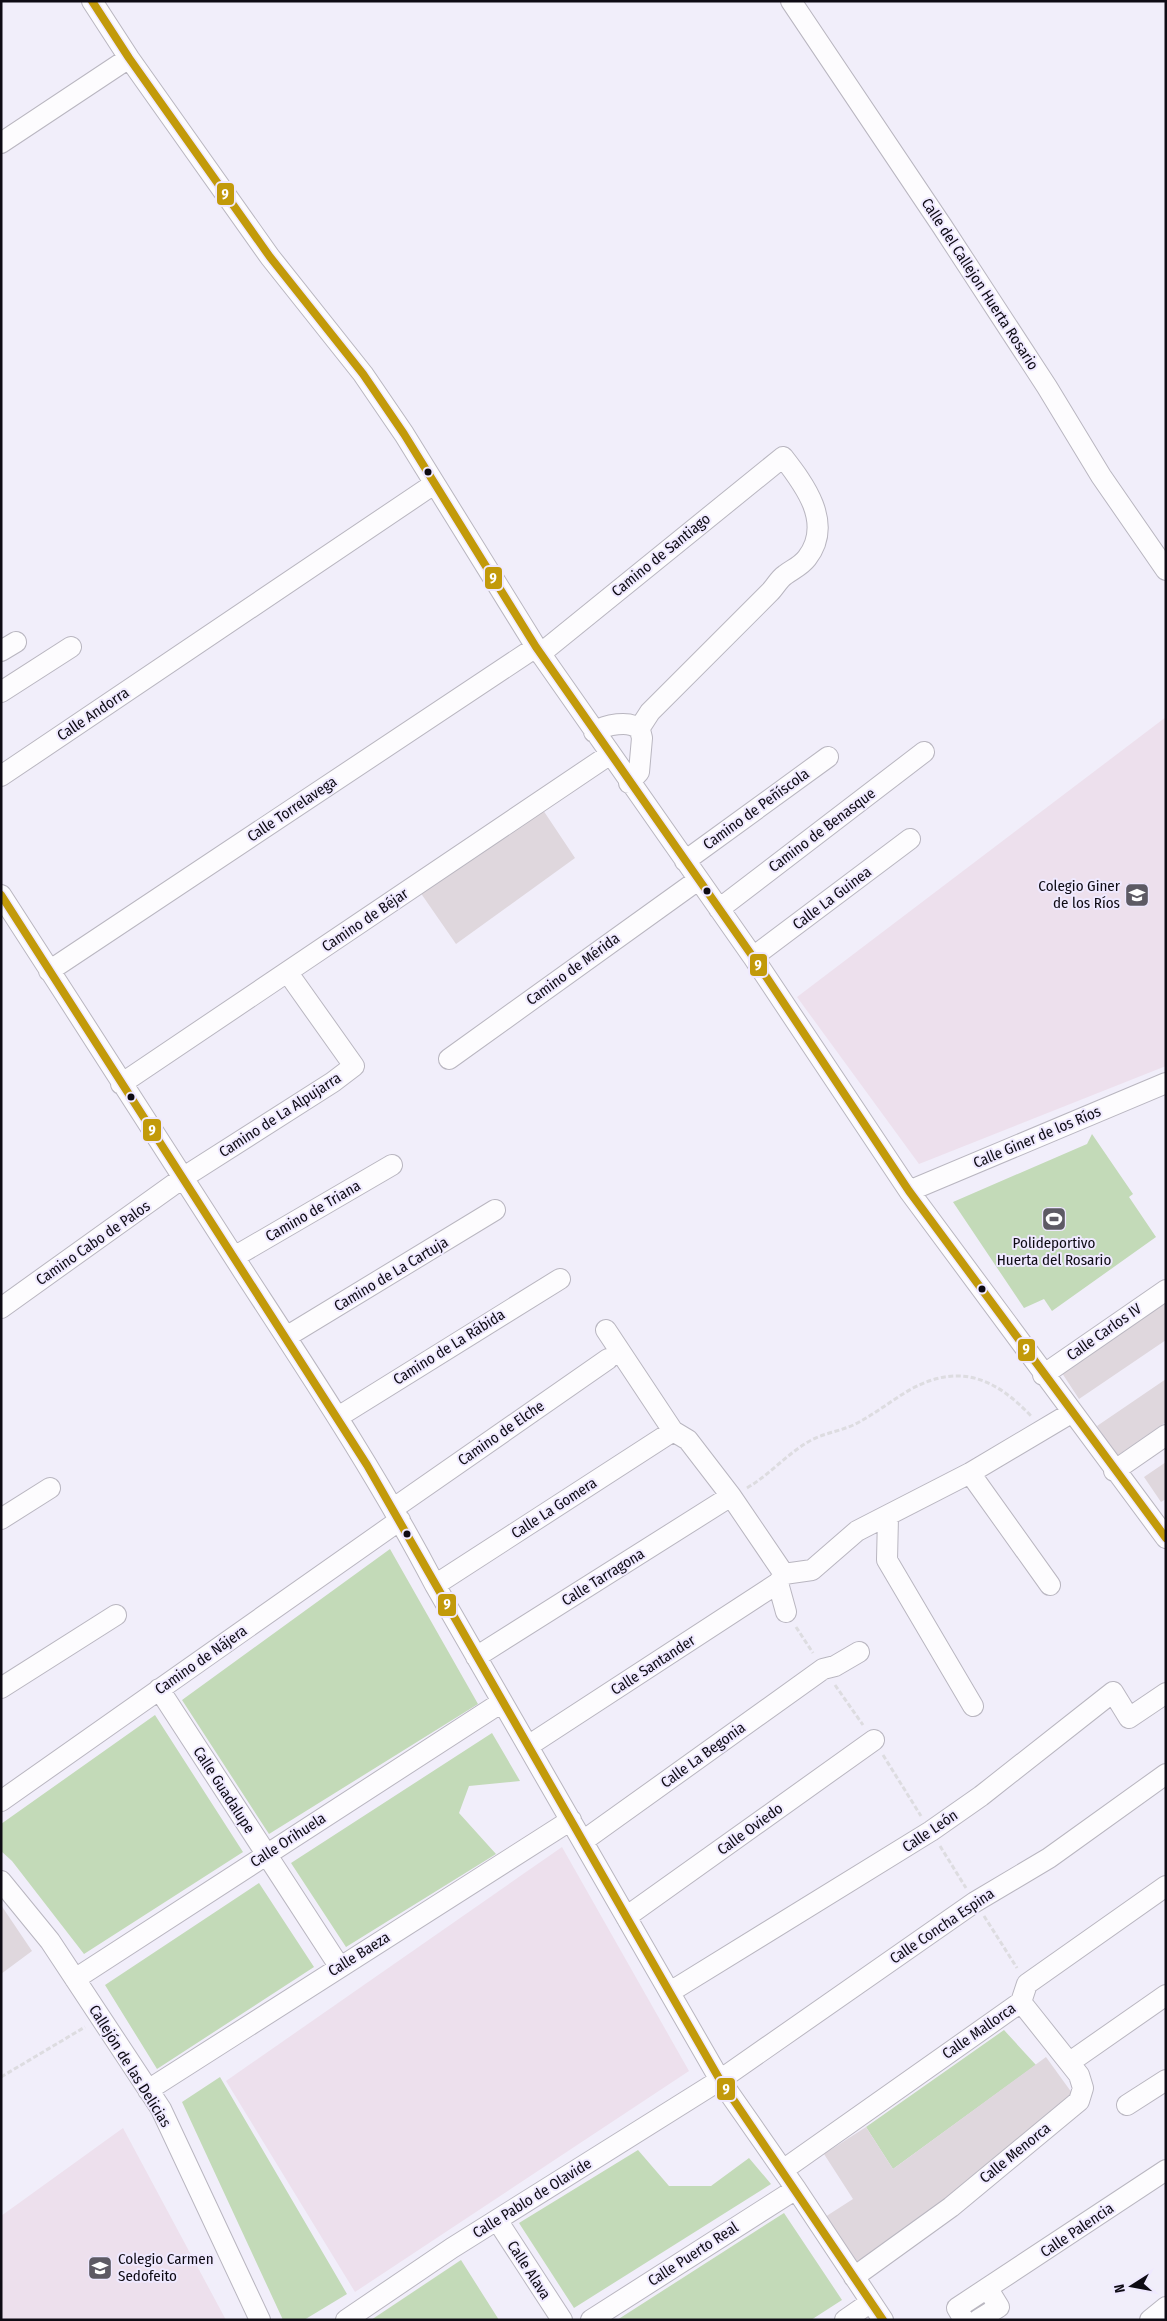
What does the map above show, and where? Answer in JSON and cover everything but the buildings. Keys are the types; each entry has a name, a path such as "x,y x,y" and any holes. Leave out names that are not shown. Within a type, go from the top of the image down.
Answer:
{"street":[{"path":"92,1 129,58 270,257 363,374 404,434 538,651 609,755 753,957 909,1191 1071,1413 1166,1538"},
{"name":"Calle del Callejon Huerta Rosario","path":"791,1 1047,386 1101,476 1166,570"},
{"path":"1,143 129,58"},
{"name":"Camino de Santiago","path":"538,651 783,457 806,487 817,516 817,532 814,547 807,558 783,576 770,592 650,712 639,729"},
{"name":"Calle Andorra","path":"1,776 434,484"},
{"path":"1,692 71,648"},
{"name":"Calle Torrelavega","path":"49,971 538,651"},
{"path":"594,732 604,726 631,725 639,729 642,738 639,772 630,783"},
{"name":"Camino de Benasque","path":"719,909 924,752"},
{"name":"Camino de Béjar","path":"121,1084 609,755"},
{"name":"Camino de Peñíscola","path":"685,861 828,757"},
{"name":"Calle La Guinea","path":"753,957 910,839"},
{"name":"Camino de Mérida","path":"448,1058 698,880"},
{"path":"5,908 49,971 338,1416 397,1514 476,1657 720,2080 796,2189 883,2320"},
{"name":"Camino de La Alpujarra","path":"184,1177 333,1082 354,1066 288,972"},
{"name":"Calle Giner de los Ríos","path":"909,1191 1166,1082"},
{"name":"Camino de Triana","path":"234,1257 392,1165"},
{"name":"Camino Cabo de Palos","path":"1,1308 184,1177"},
{"name":"Camino de La Cartuja","path":"286,1337 495,1210"},
{"name":"Camino de La Rábida","path":"338,1416 560,1279"},
{"name":"Calle Carlos IV","path":"1043,1375 1166,1290"},
{"path":"606,1330 674,1431 688,1440 731,1496 781,1579 786,1612"},
{"name":"Camino de Elche","path":"397,1514 608,1359"},
{"path":"781,1579 812,1570 858,1531 970,1473 1071,1413"},
{"name":"Calle La Gomera","path":"435,1585 674,1431"},
{"path":"1114,1471 1166,1435"},
{"path":"970,1473 1050,1585"},
{"path":"1,1519 50,1488"},
{"name":"Calle Tarragona","path":"476,1657 731,1496"},
{"name":"Camino de Nájera","path":"1,1801 159,1689 397,1514"},
{"path":"888,1517 887,1560 973,1706"},
{"name":"Calle Santander","path":"528,1746 781,1579"},
{"path":"1,1688 116,1615"},
{"name":"Calle La Begonia","path":"583,1841 824,1669 835,1666 859,1652"},
{"name":"Calle Guadalupe","path":"159,1689 339,1966"},
{"name":"Calle León","path":"670,1992 931,1831 981,1796 1113,1692 1129,1718 1166,1693"},
{"name":"Calle Orihuela","path":"75,1979 502,1702"},
{"name":"Calle Oviedo","path":"626,1917 874,1740"},
{"name":"Calle Concha Espina","path":"720,2080 975,1902 1049,1858 1166,1774"},
{"name":"Calle Baeza","path":"148,2090 339,1966 570,1820"},
{"name":"Callejón de las Delicias","path":"1,1881 50,1940 161,2109 260,2320"},
{"name":"Calle Mallorca","path":"783,2170 1166,1886"},
{"name":"Calle Menorca","path":"854,2277 950,2207 1078,2101 1082,2095 1082,2081 1024,1993"},
{"path":"1070,2062 1166,1995"},
{"name":"Calle Pablo de Olavide","path":"346,2320 497,2220 720,2080"},
{"path":"1127,2105 1166,2080"},
{"name":"Calle Palencia","path":"964,2320 957,2308 1166,2170"},
{"name":"Calle Puerto Real","path":"591,2320 796,2189"},
{"name":"Calle Alava","path":"497,2220 562,2320"},
{"path":"978,2320 999,2307 988,2289"},
{"path":"845,2320 871,2302"},
{"path":"1150,2320 1166,2307"}],"path":[{"path":"731,1496 749,1487 808,1441 860,1422 912,1388 936,1378 962,1376 984,1380 1004,1390 1044,1429"},
{"path":"975,1902 1024,1993"},
{"path":"1,2076 100,2017"}],"shaded area":[{"path":"1166,717 1166,1066 919,1164 797,997"},
{"path":"562,1847 689,2071 355,2292 226,2081"},
{"name":"Colegio Carmen Sedofeito","path":"123,2128 226,2320 1,2320 1,2216"}],"green space":[{"name":"Polideportivo Huerta del Rosario","path":"1092,1134 1133,1194 1129,1197 1156,1237 1052,1311 1044,1299 1024,1308 953,1202 1087,1144"},
{"path":"390,1549 478,1704 269,1834 182,1700"},
{"path":"155,1715 243,1852 84,1954 12,1861 1,1851 1,1824"},
{"path":"492,1733 520,1781 469,1786 459,1813 496,1854 346,1947 291,1863"},
{"path":"259,1883 314,1967 157,2069 105,1985"},
{"path":"1004,2030 1036,2065 893,2169 866,2127"},
{"path":"220,2077 347,2294 304,2320 283,2320 182,2102"},
{"path":"638,2150 669,2186 711,2186 749,2158 771,2184 574,2308 519,2223"},
{"path":"784,2213 842,2300 811,2320 617,2320"},
{"path":"461,2260 499,2320 371,2320"}],"transit line":[{"name":"9","path":"92,1 129,58 270,257 363,374 404,434 536,647 753,957 909,1191 1166,1538"},
{"name":"9","path":"1,895 367,1465 720,2080 883,2320"}],"place":[{"name":"Colegio Giner de los Ríos","path":"1137,895"},
{"name":"Polideportivo Huerta del Rosario","path":"1054,1219"},
{"name":"Colegio Carmen Sedofeito","path":"100,2268"}]}
